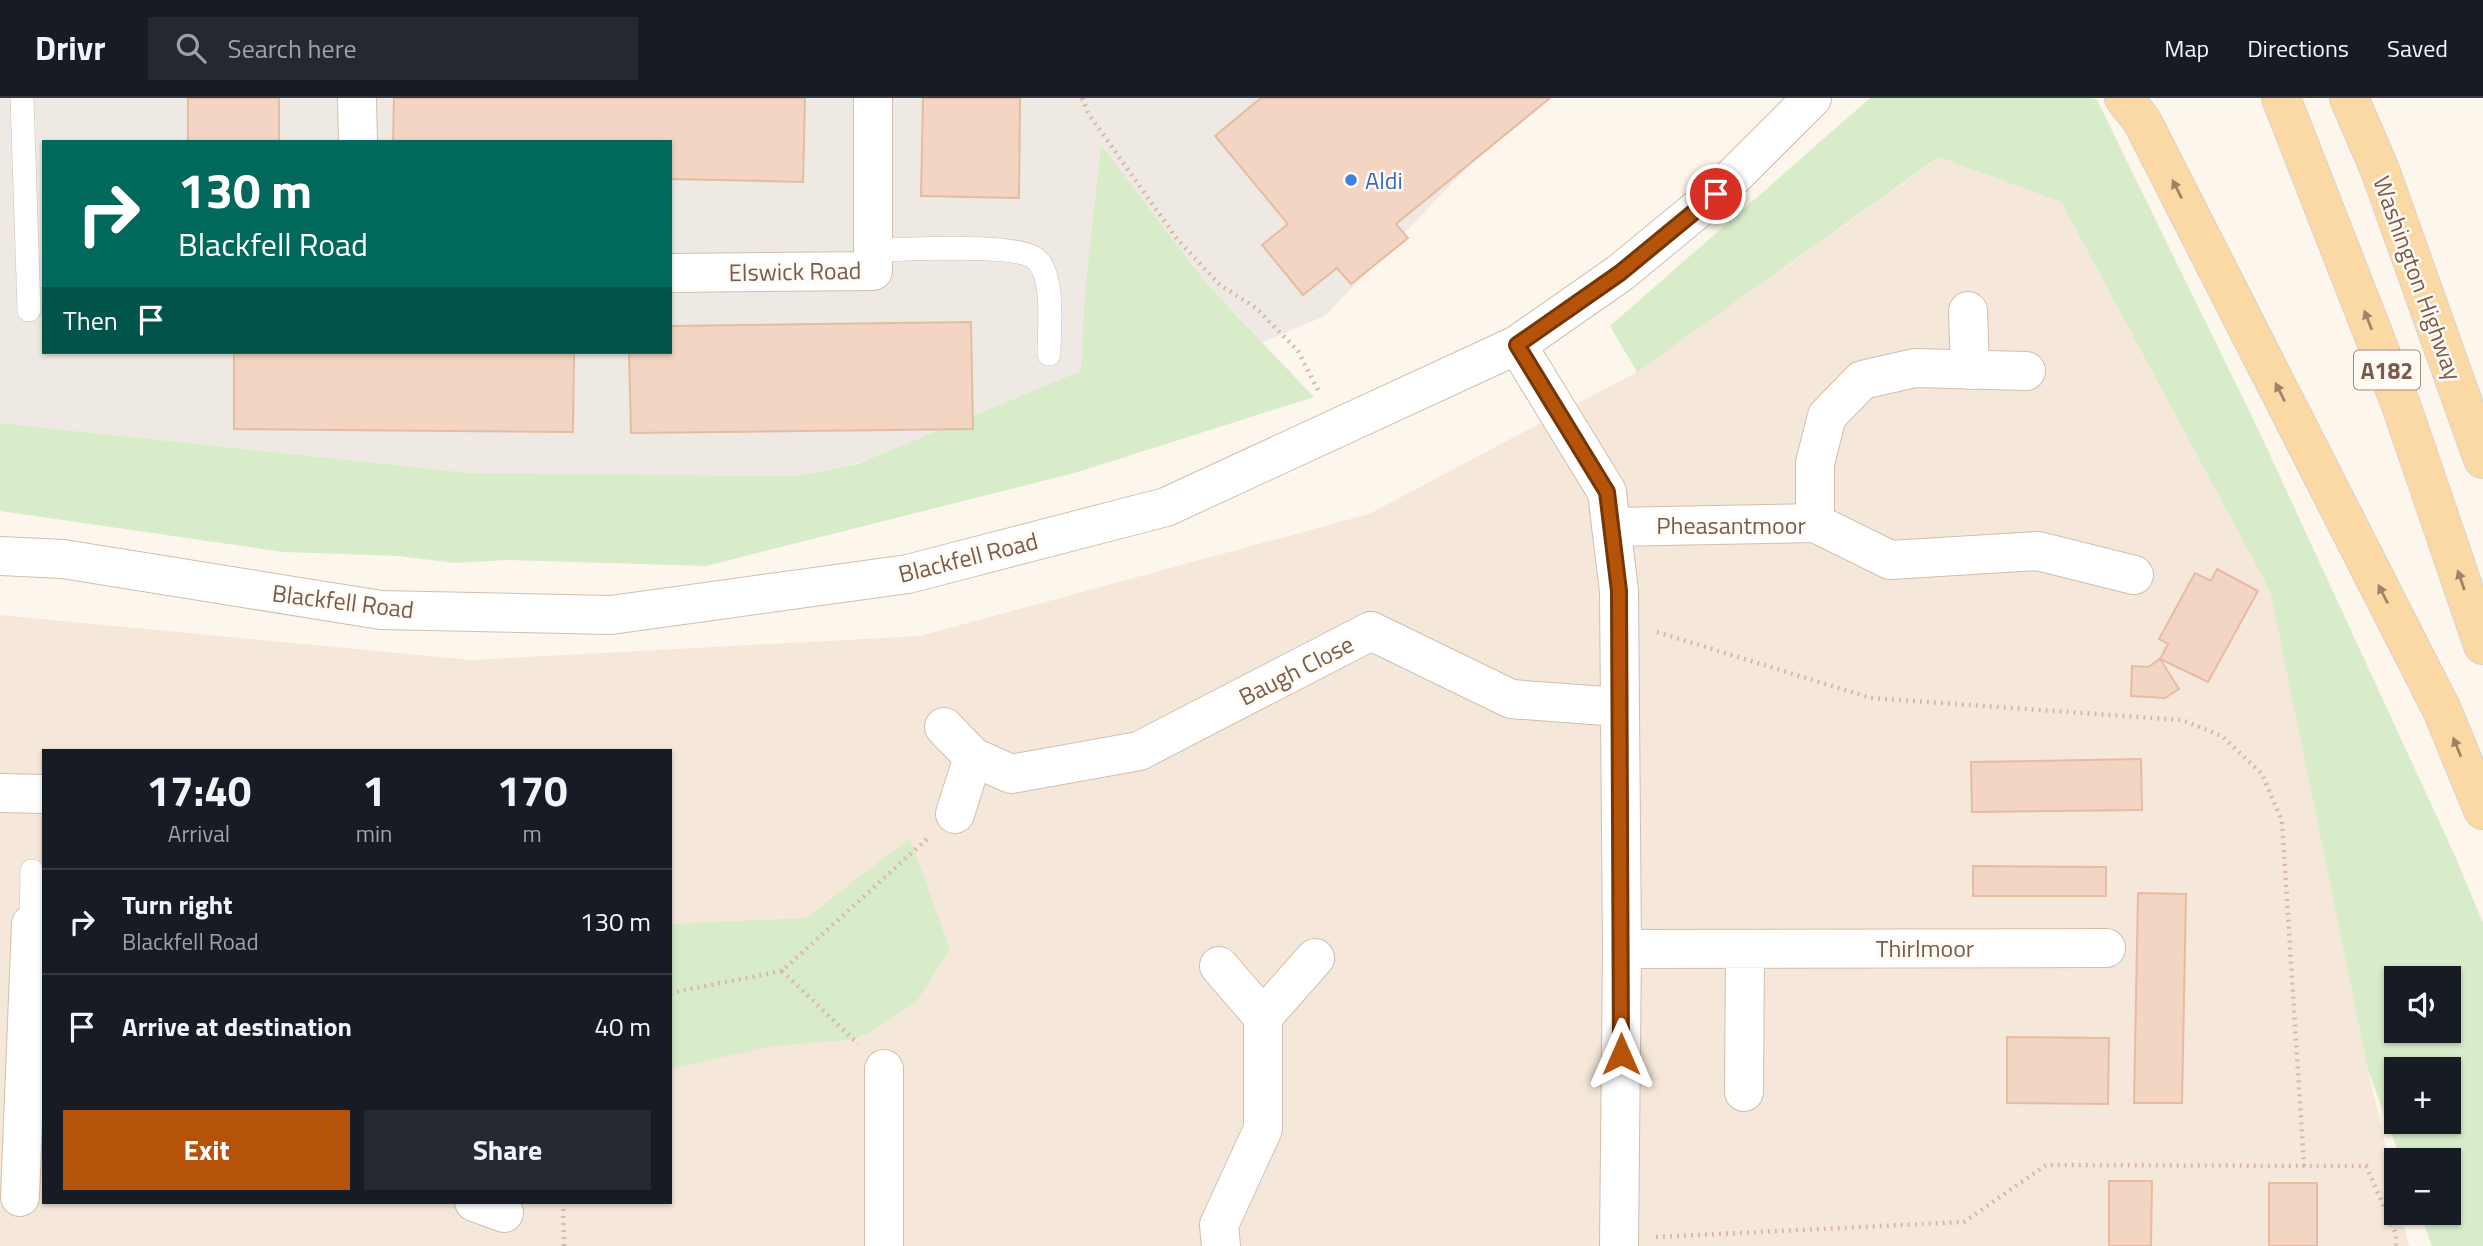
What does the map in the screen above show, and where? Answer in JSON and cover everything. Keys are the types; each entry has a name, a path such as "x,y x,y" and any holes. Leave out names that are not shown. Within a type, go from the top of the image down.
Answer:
{"main road":[{"path":"2123,98 2142,121 2442,710 2483,810"},
{"name":"A182","path":"2281,98 2401,405 2483,645"},
{"name":"Washington Highway","path":"2349,98 2380,170 2483,459"}],"street":[{"path":"357,98 358,140"},
{"name":"Elswick Road","path":"672,273 873,271 873,98"},
{"name":"Blackfell Road","path":"0,556 63,559 382,610 611,615 921,570 1166,507 1517,345 1620,273 1716,194 1812,98"},
{"path":"1968,311 1970,370"},
{"path":"1517,345 1607,492 1619,591 1622,949 1619,1242"},
{"path":"1815,523 1815,463 1827,416 1862,380 1914,368 2026,372"},
{"name":"Pheasantmoor","path":"1611,527 1815,523 1890,560 2038,551 2134,575"},
{"name":"Baugh Close","path":"943,727 972,757 1011,774 1139,751 1371,631 1511,699 1619,707"},
{"path":"955,814 972,757"},
{"path":"0,793 42,794"},
{"path":"21,1197 13,1054 31,924"},
{"name":"Thirlmoor","path":"1622,949 2106,948"},
{"path":"1744,1092 1745,949"},
{"path":"1263,1017 1315,958"},
{"path":"1219,966 1263,1017 1263,1129 1219,1225 1221,1246"},
{"path":"884,1069 884,1246"}],"lane":[{"path":"22,98 29,310"},
{"path":"873,250 1000,249 1027,253 1038,260 1046,275 1049,354"},
{"path":"31,924 32,870"}],"path":[{"path":"1082,98 1088,113 1177,239 1220,285 1256,308 1298,351 1337,428"},
{"path":"1619,620 1871,698 2182,720 2222,736 2262,774 2282,821 2304,1166"},
{"path":"672,993 782,971 955,814"},
{"path":"782,971 884,1069"},
{"path":"1619,1242 1965,1222 2046,1165 2366,1166 2396,1234 2396,1246"},
{"path":"563,1204 564,1246"}],"shaded area":[{"path":"0,98 1534,98 1325,316 1079,420 794,476 470,473 0,423"},
{"path":"1940,157 2061,202 2270,591 2386,1148 2384,1148 2384,1225 2404,1225 2409,1246 0,1246 0,615 472,660 920,636 1369,514 1637,372"}],"green space":[{"path":"1870,98 2097,100 2258,429 2456,858 2483,923 2483,1246 2432,1246 2424,1225 2461,1225 2461,1148 2397,1148 2391,1134 2461,1134 2461,1057 2384,1057 2384,1114 2368,1070 2270,591 2061,202 1939,157 1637,372 1610,326"},
{"path":"1101,145 1209,287 1314,397 1078,472 706,566 506,560 455,563 398,556 284,552 0,511 0,423 470,473 794,476 858,464 1081,371 1085,294"},
{"path":"910,838 950,950 916,1002 870,1033 850,1040 772,1046 672,1069 672,924 806,918"}],"building":[{"path":"188,98 279,98 279,140 188,140"},
{"path":"394,98 805,98 803,182 672,179 672,140 393,140"},
{"path":"923,98 1020,98 1019,198 921,196"},
{"name":"Aldi","path":"1261,98 1550,98 1396,224 1408,238 1351,284 1337,268 1303,295 1262,245 1288,224 1215,136"},
{"path":"971,322 973,429 631,433 629,354 672,354 672,326"},
{"path":"234,354 574,354 573,432 234,429"},
{"path":"2217,569 2258,591 2208,682 2160,659 2168,644 2159,639 2195,573 2211,581"},
{"path":"2160,659 2179,689 2165,698 2131,696 2132,666 2148,667"},
{"path":"2141,759 2142,810 1972,812 1971,762"},
{"path":"1973,866 2106,867 2106,896 1973,896"},
{"path":"2138,893 2186,894 2182,1103 2134,1103"},
{"path":"2007,1037 2109,1038 2108,1104 2007,1103"},
{"path":"2109,1181 2152,1181 2151,1246 2109,1246"},
{"path":"2269,1183 2317,1183 2317,1246 2269,1246"}],"place":[{"name":"Aldi","path":"1351,180"}],"route":[{"path":"1621,1054 1619,591 1607,492 1517,345 1620,273 1716,194"}]}
